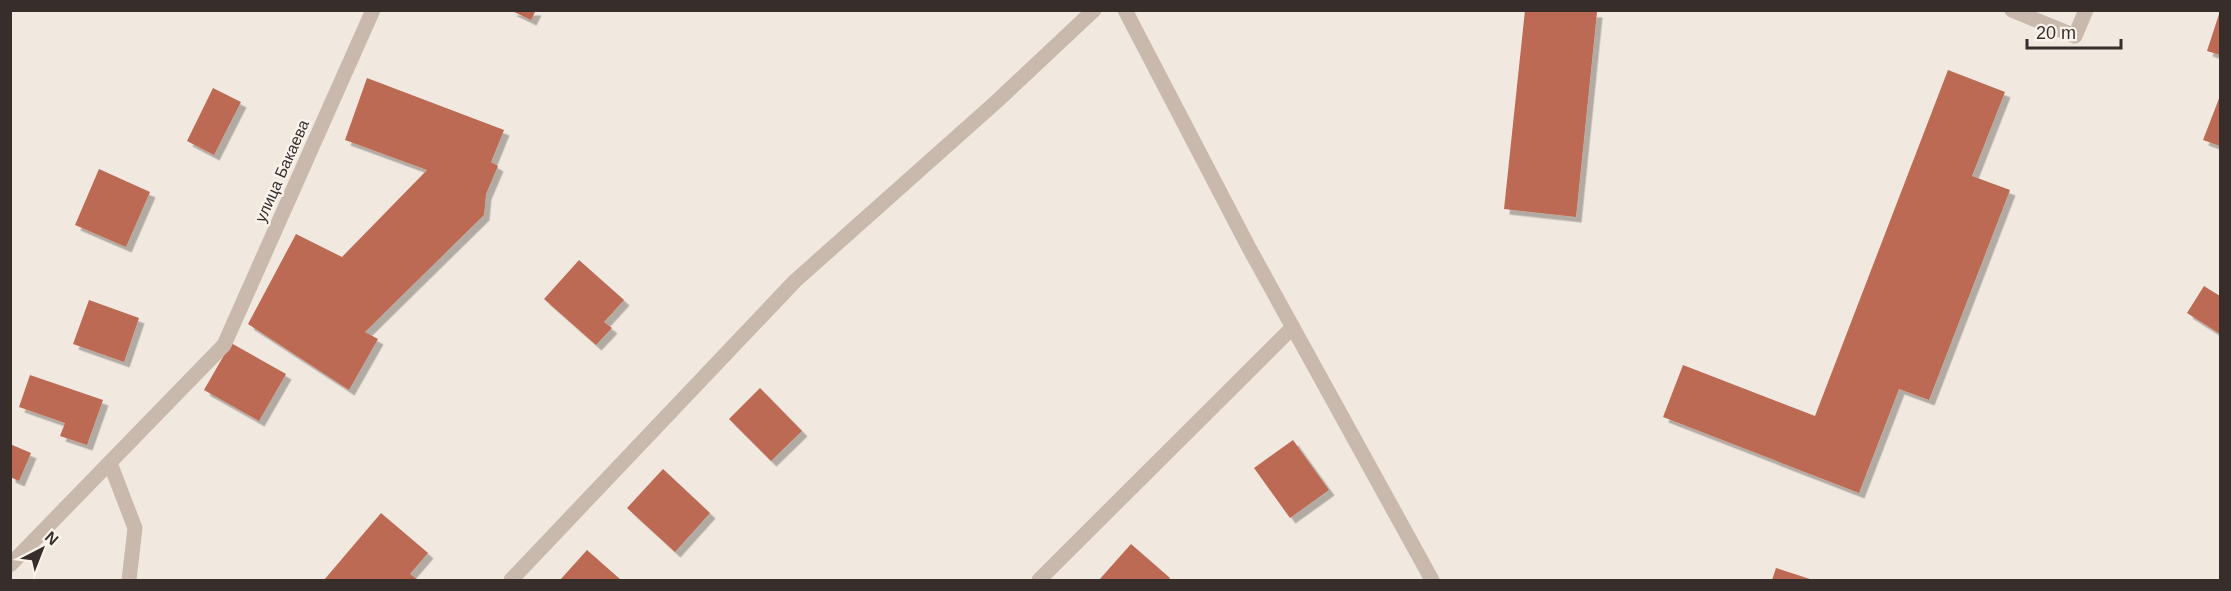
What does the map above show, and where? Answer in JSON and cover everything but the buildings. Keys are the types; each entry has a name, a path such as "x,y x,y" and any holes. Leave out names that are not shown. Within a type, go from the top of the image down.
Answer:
{"street":[{"name":"улица Бакаева","path":"110,463 224,345 373,10"},
{"path":"511,580 795,281 996,102 1094,10"},
{"path":"1125,10 1248,246 1432,580"},
{"path":"2012,10 2075,36 2086,10"},
{"path":"1040,580 1293,327"},
{"path":"10,565 110,463 135,528 129,580"}]}
